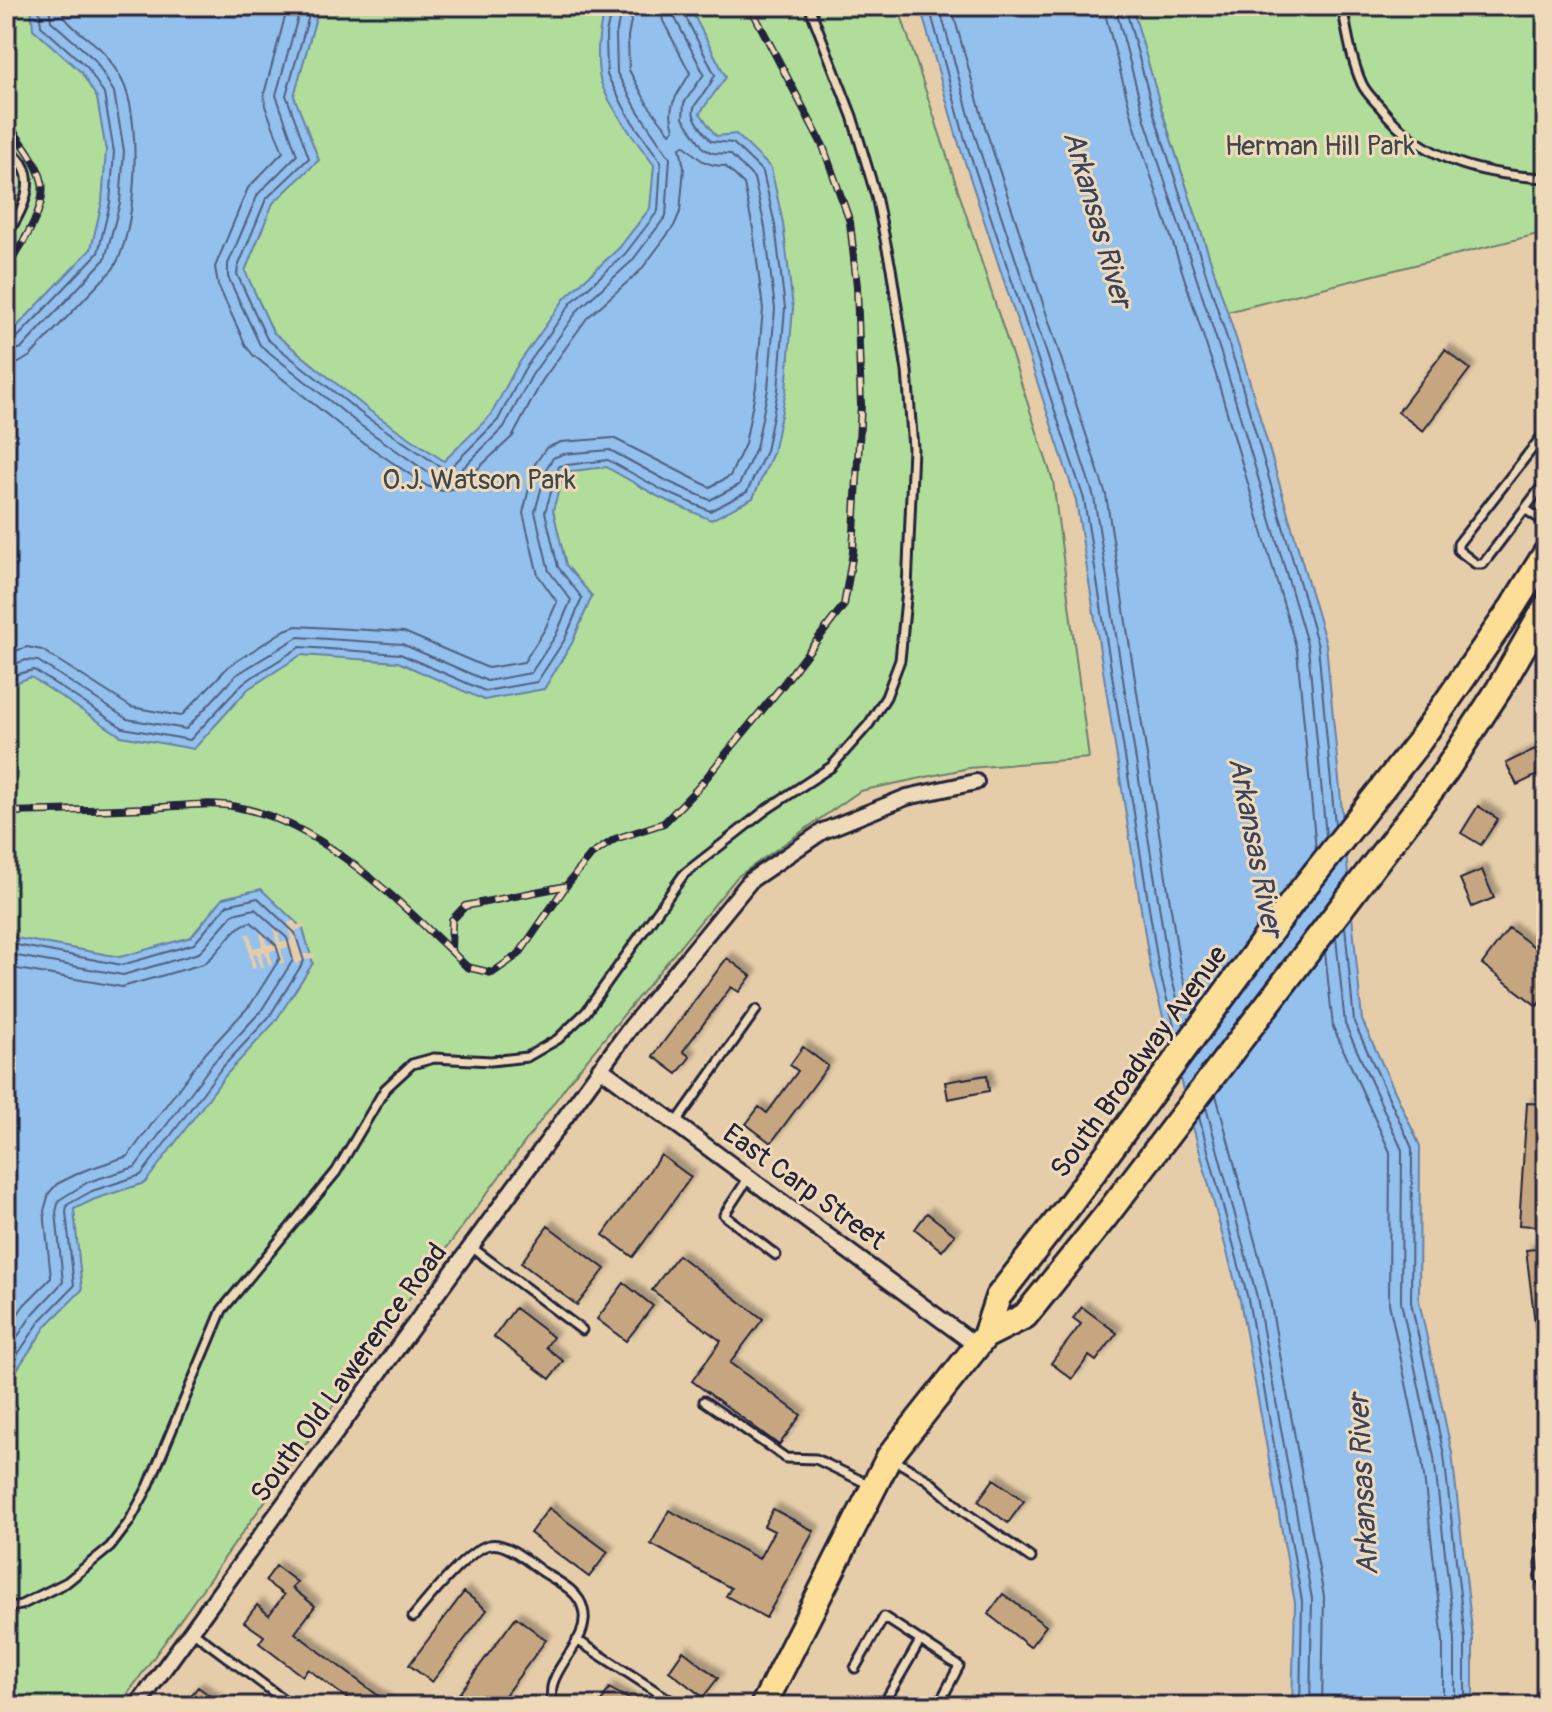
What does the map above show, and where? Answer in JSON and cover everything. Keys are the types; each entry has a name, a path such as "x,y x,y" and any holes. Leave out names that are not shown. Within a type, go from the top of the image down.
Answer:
{"main road":[{"name":"South Broadway Avenue","path":"769,1704 889,1457 981,1341 998,1297 1293,901 1418,743 1545,556"},
{"name":"South Broadway Avenue","path":"981,1341 1025,1316 1105,1217 1445,772 1499,689 1546,607"}],"street":[{"name":"South Old Lawerence Road","path":"137,1706 600,1068 751,880 823,831 907,797 976,782"},
{"name":"East Carp Street","path":"600,1068 981,1341"}],"lane":[{"path":"6,1608 21,1605 67,1582 110,1547 129,1522 148,1487 222,1310 336,1172 385,1089 412,1064 434,1058 491,1061 527,1057 558,1039 586,1012 684,874 767,809 831,767 869,724 886,697 900,660 907,589 913,448 907,371 894,283 876,196 852,116 809,6"},
{"path":"1342,6 1362,86 1388,117 1415,142 1438,156 1465,165 1495,173 1546,178"},
{"path":"6,148 22,163 26,173 27,195 22,212 6,235"},
{"path":"1546,431 1458,544 1458,550 1476,564 1483,564 1546,481"},
{"path":"1525,509 1546,523"},
{"path":"676,1123 756,1010"},
{"path":"749,1177 724,1215 776,1255"},
{"path":"470,1246 582,1330"},
{"path":"704,1401 786,1458 816,1459 874,1487"},
{"path":"889,1457 928,1480 966,1513 1031,1558"},
{"path":"1540,1516 1546,1618"},
{"path":"413,1617 473,1554 489,1545 505,1547 578,1597 584,1610 583,1630 552,1686 551,1706"},
{"path":"855,1668 884,1617 959,1666 938,1706"},
{"path":"192,1631 292,1706"},
{"path":"577,1640 679,1706"},
{"path":"884,1703 920,1641"}],"green space":[{"name":"O.J. Watson Park","path":"6,6 898,6 1053,481 1089,758 969,768 860,791 737,877 575,1074 409,1299 119,1706 6,1706"},
{"name":"Herman Hill Park","path":"1128,6 1546,6 1546,232 1227,312"}],"water":[{"path":"31,6 324,6 317,14 294,96 319,160 273,203 245,271 273,332 370,411 444,461 491,415 517,366 565,298 619,248 650,208 654,165 614,108 599,74 599,40 605,6 689,6 726,77 700,113 716,136 736,134 771,168 783,223 793,308 786,391 773,453 753,498 711,520 661,498 606,467 564,472 553,510 566,565 592,596 572,643 544,689 484,700 398,662 301,655 248,689 194,749 121,736 31,677 6,686 6,338 91,249 102,202 106,151 97,98 81,72 33,29"},
{"name":"Arkansas River","path":"920,6 1132,6 1163,115 1245,366 1326,644 1362,1020 1420,1146 1419,1301 1452,1453 1473,1639 1473,1706 1292,1706 1295,1603 1240,1300 1151,972 1076,500 957,138"},
{"path":"261,889 303,929 313,963 275,1022 226,1075 145,1183 74,1209 82,1290 47,1325 6,1386 6,934 120,957 191,937 223,898"}],"pier":[{"path":"294,921 306,927 295,931 301,954 314,954 315,958 296,965 288,948 281,949 284,963 280,964 278,950 270,951 272,965 269,966 265,952 261,953 264,967 260,967 257,953 253,954 256,968 252,969 246,934 250,934 253,948 262,946 260,932 264,931 267,945 276,943 274,929 278,928 280,942 291,941 288,922"}],"building":[{"path":"1445,350 1470,369 1423,431 1398,412"},
{"path":"1535,749 1546,771 1517,785 1506,763"},
{"path":"1478,806 1498,819 1481,845 1461,833"},
{"path":"1482,870 1494,898 1472,907 1460,879"},
{"path":"1509,928 1546,956 1546,993 1537,1006 1482,964"},
{"path":"727,958 751,976 739,992 731,987 683,1051 690,1057 677,1074 653,1056"},
{"path":"803,1047 828,1066 771,1143 746,1124 759,1107 767,1113 798,1071 790,1065"},
{"path":"987,1075 989,1091 948,1099 945,1082"},
{"path":"1527,1103 1546,1104 1546,1227 1519,1225"},
{"path":"661,1155 691,1177 633,1257 603,1235"},
{"path":"927,1213 955,1235 942,1251 915,1229"},
{"path":"548,1226 605,1269 577,1305 521,1263"},
{"path":"1546,1248 1546,1348 1538,1348 1526,1250"},
{"path":"678,1255 763,1319 730,1363 801,1415 779,1445 692,1381 721,1341 652,1290"},
{"path":"624,1283 653,1306 626,1341 597,1319"},
{"path":"1082,1307 1117,1333 1096,1361 1089,1356 1072,1379 1051,1363 1081,1324 1073,1318"},
{"path":"515,1308 553,1337 546,1347 563,1361 550,1379 494,1337"},
{"path":"994,1479 1024,1501 1008,1523 978,1501"},
{"path":"549,1508 608,1552 589,1577 530,1533"},
{"path":"773,1509 814,1531 766,1618 726,1596 731,1588 651,1544 669,1510 759,1559 774,1531 764,1526"},
{"path":"276,1566 297,1582 292,1588 315,1606 295,1633 392,1706 357,1706 308,1669 302,1676 259,1643 264,1636 244,1622 257,1605 269,1615 284,1595 265,1581"},
{"path":"464,1592 487,1610 432,1682 409,1665"},
{"path":"1003,1594 1046,1626 1030,1647 988,1614"},
{"path":"516,1617 546,1640 497,1706 450,1706"},
{"path":"683,1651 718,1678 703,1697 669,1671"},
{"path":"198,1687 224,1706 183,1706"},
{"path":"609,1688 641,1706 599,1706"}],"railway":[{"path":"566,886 465,906 452,920 451,951 467,967 492,973 519,954 591,855 615,839 664,823 697,789 844,605 853,552 861,405 857,286 850,222 823,146 750,6"},
{"path":"6,122 36,166 43,192 32,227 6,268"},
{"path":"6,812 215,804 268,816 326,845 353,864 451,951"}]}
